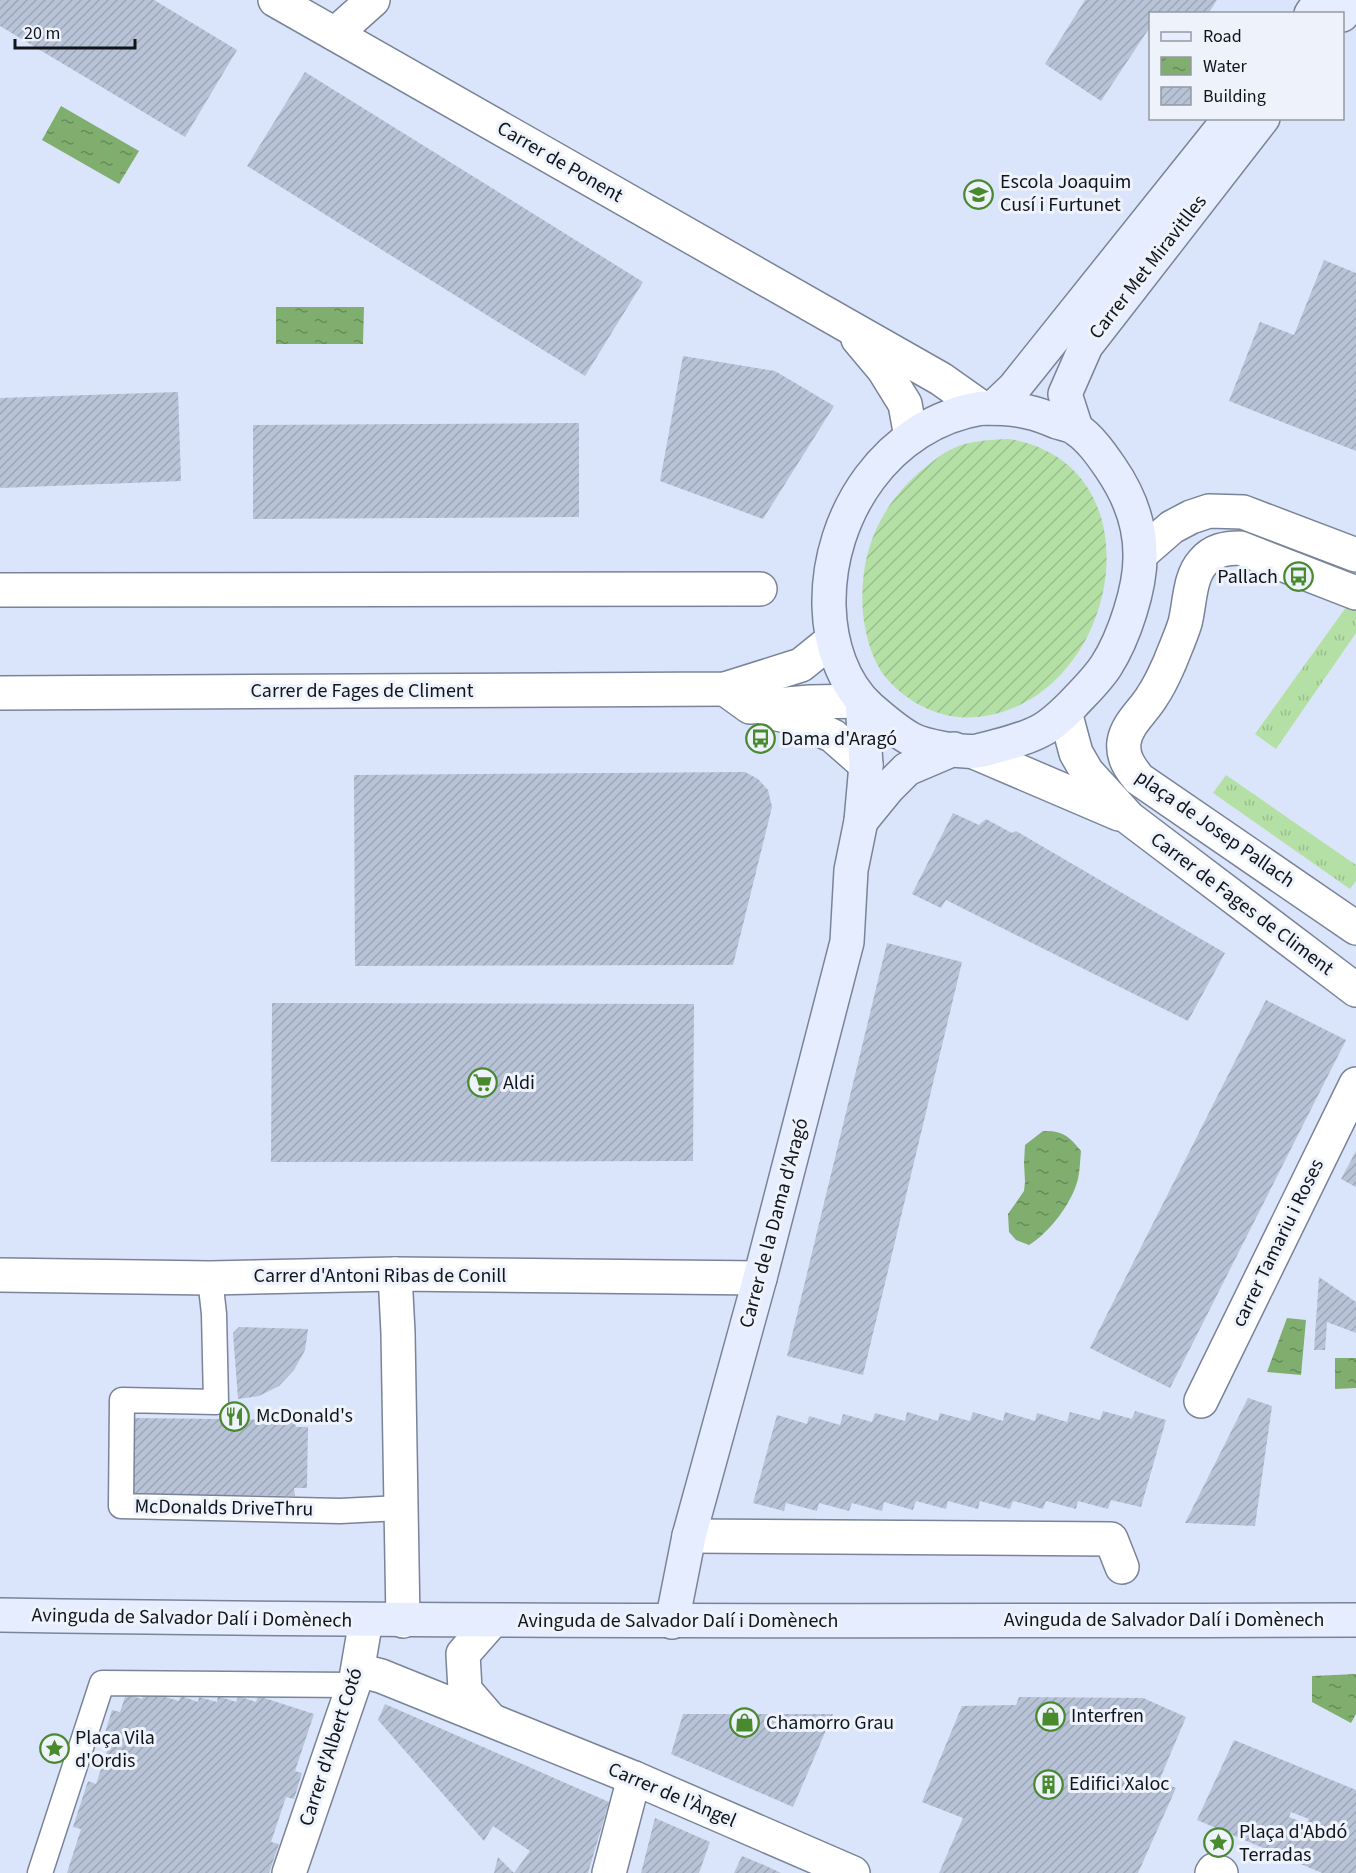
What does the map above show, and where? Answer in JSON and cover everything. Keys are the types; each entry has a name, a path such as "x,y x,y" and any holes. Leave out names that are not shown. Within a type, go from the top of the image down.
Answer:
{"street":[{"name":"Carrer de Ponent","path":"275,0 846,324 987,408"},
{"path":"334,34 373,0"},
{"path":"1313,12 1322,0"},
{"path":"1344,12 1354,0"},
{"name":"Carrer Met Miravitlles","path":"987,408 1014,388 1228,120"},
{"name":"Carrer Met Miravitlles","path":"1076,428 1065,394 1086,346 1261,120"},
{"name":"Carrer de Ponent","path":"846,324 884,370 905,404 911,437"},
{"path":"964,750 912,740 894,729 862,701 851,688 838,660 829,621 830,570 848,513 867,480 892,453 911,437 942,418 962,411 987,408 1028,412 1076,428"},
{"name":"Carrer de la Dama d'Aragó","path":"861,820 907,769 964,750 1023,738 1043,729 1065,712 1107,665 1124,631 1136,594 1141,554 1130,502 1120,482 1100,452 1076,428"},
{"path":"1141,554 1172,527 1209,511 1242,512 1356,555"},
{"name":"plaça de Josep Pallach","path":"1356,593 1240,548 1226,548 1213,553 1195,573 1185,624 1169,663 1153,695 1128,730 1124,743 1125,756 1130,769 1139,779 1356,928"},
{"path":"0,590 760,589"},
{"name":"Carrer de Fages de Climent","path":"738,698 801,664 832,640"},
{"name":"Carrer de Fages de Climent","path":"0,693 738,698 810,702 862,701"},
{"name":"Carrer de Fages de Climent","path":"738,698 813,725 833,736 866,765"},
{"name":"Carrer de la Dama d'Aragó","path":"672,1622 689,1536 760,1278 847,942 851,870 861,820 866,765 862,701"},
{"name":"Carrer de Fages de Climent","path":"1065,712 1076,753 1087,772 1129,818 1356,990"},
{"name":"Carrer de Fages de Climent","path":"964,750 1129,818"},
{"name":"carrer Tamariu i Roses","path":"1201,1401 1356,1084"},
{"path":"395,1274 403,1621"},
{"name":"Carrer d'Antoni Ribas de Conill","path":"0,1275 210,1278 395,1274 760,1278"},
{"path":"689,1536 1111,1539 1122,1566"},
{"name":"Avinguda de Salvador Dalí i Domènech","path":"0,1615 403,1621 672,1622 1356,1620"},
{"name":"Carrer d'Albert Cotó","path":"289,1873 356,1678 366,1620"},
{"name":"Carrer de l'Àngel","path":"490,1719 465,1690 463,1654 492,1621"},
{"name":"Carrer de l'Àngel","path":"356,1678 381,1676 634,1778 853,1873"},
{"path":"609,1873 634,1778"},
{"path":"1212,1873 1214,1870 1221,1873"}],"lane":[{"name":"McDonalds DriveThru","path":"210,1278 216,1402 122,1401 121,1506 340,1511 400,1508"},
{"path":"40,1873 102,1683 356,1678"}],"green space":[{"path":"1009,439 1058,458 1090,492 1105,535 1105,583 1090,631 1063,672 1025,703 976,717 951,716 928,709 907,697 882,673 868,640 863,614 864,572 874,534 883,517 907,484 922,470 940,456 959,446 980,441"},
{"path":"1352,599 1356,602 1356,633 1276,749 1255,734"},
{"path":"1226,775 1356,865 1356,881 1350,889 1213,793"}],"water":[{"path":"61,106 139,151 119,184 42,140"},
{"path":"276,307 364,307 363,344 276,344"},
{"path":"1043,1131 1060,1133 1077,1146 1081,1151 1079,1172 1071,1198 1059,1216 1045,1233 1029,1245 1016,1240 1009,1232 1008,1214 1024,1191 1025,1145"},
{"path":"1287,1318 1306,1320 1301,1375 1267,1372"},
{"path":"1335,1358 1356,1358 1356,1388 1335,1389"},
{"path":"1356,1674 1356,1714 1351,1723 1312,1702 1312,1676"}],"building":[{"path":"0,0 154,0 237,50 185,137 0,26"},
{"path":"1085,0 1217,0 1209,12 1149,12 1149,30 1101,101 1045,64"},
{"path":"305,72 643,282 585,376 247,166"},
{"path":"1324,260 1356,273 1356,451 1229,401 1260,322 1294,335"},
{"path":"683,356 775,371 834,406 763,519 660,481"},
{"path":"178,392 181,481 0,488 0,398"},
{"path":"579,423 579,517 253,519 253,425"},
{"path":"745,772 758,779 768,790 772,807 733,965 355,966 354,775"},
{"path":"953,813 979,825 986,819 1012,833 1016,831 1225,953 1188,1021 946,900 941,908 912,894"},
{"path":"887,943 962,962 863,1375 787,1356"},
{"path":"1266,1000 1346,1040 1170,1388 1090,1348"},
{"name":"Aldi","path":"272,1003 694,1004 693,1161 271,1162"},
{"path":"1356,1151 1356,1187 1341,1179"},
{"path":"1319,1277 1356,1302 1356,1333 1327,1322 1325,1350 1314,1350"},
{"path":"239,1327 308,1329 305,1350 294,1370 279,1386 259,1396 238,1399 233,1333"},
{"path":"1248,1398 1272,1406 1255,1526 1185,1523"},
{"path":"1103,1411 1132,1419 1135,1411 1166,1420 1141,1507 1111,1500 1108,1509 1078,1501 1076,1509 1046,1501 1043,1509 1013,1501 1010,1509 980,1501 978,1509 948,1501 946,1509 916,1501 913,1510 884,1502 882,1511 852,1503 849,1511 819,1503 817,1511 786,1503 784,1511 753,1503 777,1415 807,1424 809,1416 840,1425 843,1414 872,1422 875,1413 905,1421 907,1412 938,1421 940,1413 970,1421 973,1412 1003,1421 1005,1412 1035,1421 1037,1413 1067,1422 1070,1412 1100,1420"},
{"path":"133,1418 296,1420 296,1427 308,1427 307,1488 294,1488 295,1496 132,1494"},
{"path":"145,1691 179,1701 181,1696 198,1702 199,1697 217,1702 218,1696 236,1702 238,1696 256,1702 258,1696 314,1714 295,1771 302,1773 294,1799 286,1797 271,1842 279,1844 269,1873 67,1873 81,1829 73,1827 88,1781 96,1784 111,1739 104,1736 112,1710 120,1712 126,1694 142,1699"},
{"name":"Edifici Xaloc","path":"1019,1697 1143,1698 1186,1717 1159,1781 1176,1788 1138,1873 939,1873 963,1818 922,1802 962,1706 1016,1705"},
{"path":"385,1704 609,1802 588,1873 514,1873 530,1851 493,1826 484,1841 378,1720"},
{"path":"683,1714 833,1714 793,1807 671,1754"},
{"path":"1234,1740 1356,1790 1356,1873 1322,1873 1197,1820","holes":["1291,1812 1309,1819 1306,1824 1289,1817"]},
{"path":"655,1818 710,1842 699,1873 641,1873"},
{"path":"742,1856 764,1865 781,1873 734,1873"},
{"path":"498,1857 514,1873 494,1873"}],"place":[{"name":"Escola Joaquim Cusí i Furtunet","path":"979,194"},
{"name":"Pallach","path":"1299,577"},
{"name":"Dama d'Aragó","path":"760,739"},
{"name":"Aldi","path":"482,1083"},
{"name":"McDonald's","path":"235,1416"},
{"name":"Interfren","path":"1050,1716"},
{"name":"Chamorro Grau","path":"745,1723"},
{"name":"Plaça Vila d'Ordis","path":"54,1749"},
{"name":"Edifici Xaloc","path":"1048,1784"},
{"name":"Plaça d'Abdó Terradas","path":"1218,1843"}]}
